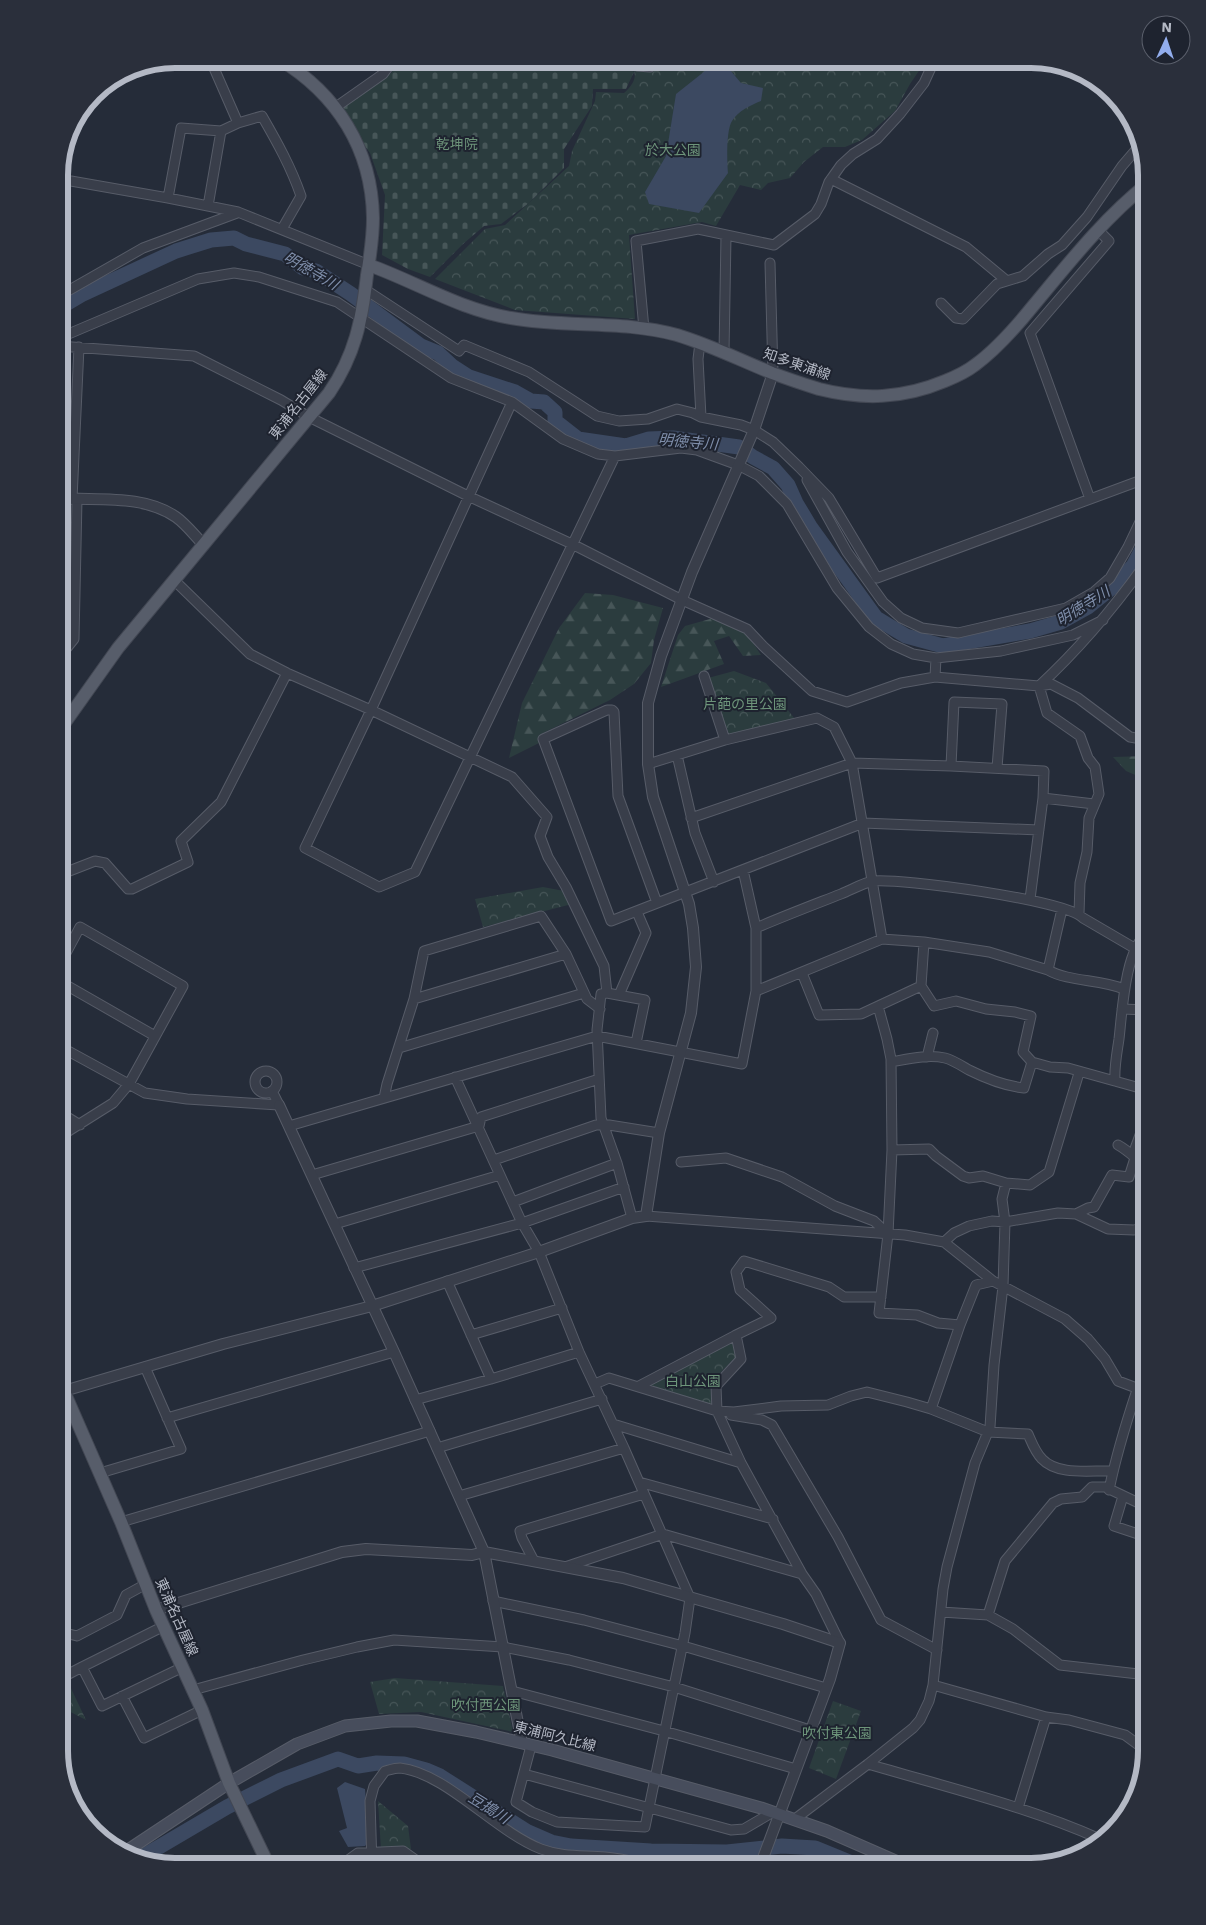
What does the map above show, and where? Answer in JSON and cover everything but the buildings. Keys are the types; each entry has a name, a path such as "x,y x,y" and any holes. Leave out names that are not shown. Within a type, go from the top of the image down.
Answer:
{"main road":[{"name":"東浦名古屋線","path":"68,717 118,648 309,417 338,379 347,364 358,333 366,290 372,218 368,179 363,158 336,107 316,86 294,68"},
{"name":"知多東浦線","path":"369,265 398,275 457,302 508,318 538,323 644,329 675,335 700,343 773,373 838,394 887,397 916,392 975,366 1019,324 1099,231 1138,193"},
{"name":"東浦名古屋線","path":"68,1402 122,1522 156,1610 202,1710 230,1783 265,1857"},
{"name":"東浦阿久比線","path":"131,1848 230,1783 298,1744 330,1731 366,1723 417,1721 468,1730 655,1778 794,1819 886,1858"}],"street":[{"path":"214,68 238,123"},
{"path":"336,107 383,74 387,68"},
{"path":"644,329 636,241 698,229 774,245 781,242 815,214 831,179 841,165 852,154 877,139 900,114 924,83 931,68"},
{"path":"168,198 182,128 221,131 238,123 262,116 280,146 301,196 282,229"},
{"path":"208,206 221,131"},
{"path":"941,303 956,318 963,319 997,284 1023,276 1048,254 1062,245 1087,217 1122,166 1136,150"},
{"path":"831,179 966,247 1007,281"},
{"path":"68,181 238,212 369,265"},
{"path":"68,291 143,248 238,212"},
{"path":"1090,498 1030,333 1109,241 1099,231"},
{"path":"724,353 726,236"},
{"path":"646,1216 659,1133 691,1013 696,967 693,928 685,892 653,797 648,764 648,703 661,656 692,572 754,430 773,373 770,263"},
{"path":"68,334 198,279 234,273 259,277 338,302 362,316 451,378 512,402 563,439 598,454 615,456 681,448 697,450 738,465 759,476 787,504 838,588 869,627 891,644 913,654 936,658 1001,651 1073,635 1103,620"},
{"path":"366,290 459,351 464,346 529,372 596,416 620,421 648,419 677,409 754,430 773,442 829,498 877,578 1138,481"},
{"path":"700,343 698,358 701,417"},
{"path":"68,347 194,356 281,400 309,417 468,496 574,545 682,600 748,629 763,646 812,691 847,702 901,683 934,677 1039,686 1052,684 1078,698 1130,737 1138,738"},
{"path":"68,646 74,639 74,499 80,348"},
{"path":"512,402 371,710 305,848 379,887 415,872 574,545 615,456"},
{"path":"799,467 847,552 883,602 901,618 922,628 958,632 1066,608 1094,592 1110,578 1138,526"},
{"path":"68,499 138,502 158,508 177,517 203,544"},
{"path":"1039,686 1076,650 1103,620 1138,575"},
{"path":"174,580 250,654 512,777 547,817 540,836 548,857 566,887 604,966 607,993"},
{"path":"934,677 936,658"},
{"path":"68,872 95,862 105,863 128,889 132,889 188,862 181,841 222,802 287,673"},
{"path":"704,676 725,740"},
{"path":"1039,686 1048,713 1080,736 1088,758 1095,768 1099,794 1090,818 1087,852 1080,883 1079,914"},
{"path":"951,766 954,702 1002,704 997,768"},
{"path":"657,903 618,796 614,712 607,710 543,739 611,921 863,823 1039,830"},
{"path":"648,764 725,740 817,718 834,727 852,763 882,939"},
{"path":"677,755 695,834 714,882"},
{"path":"691,818 852,763 1044,771 1043,798 1030,899"},
{"path":"1043,798 1094,804"},
{"path":"289,1126 597,1036 742,1064 756,991 756,928 743,870"},
{"path":"756,928 873,881 927,884 1030,899 1079,914 1136,949"},
{"path":"1048,970 1062,909"},
{"path":"619,995 646,933 637,912"},
{"path":"384,1098 414,999 424,950 541,916 566,954 587,999 600,1009"},
{"path":"68,949 80,927 183,986 129,1084 113,1103 68,1131"},
{"path":"756,991 882,939 924,942 989,952 1064,976 1102,982 1124,989"},
{"path":"924,942 921,986 934,1006 956,1001 986,1010 1015,1012 1031,1016 1023,1052 1032,1062 1050,1068 1068,1068 1079,1073 1138,1088"},
{"path":"1115,1082 1124,989 1138,945"},
{"path":"414,999 566,954"},
{"path":"802,973 819,1015 861,1014 921,986"},
{"path":"68,986 155,1036"},
{"path":"632,1218 617,1163 601,1118 597,1036 601,994 607,993 645,1000 636,1043"},
{"path":"398,1048 584,994"},
{"path":"878,1006 888,1039 891,1062 892,1150 888,1234 879,1313 917,1315 938,1323 960,1325"},
{"path":"1122,1009 1138,1010"},
{"path":"926,1057 933,1033"},
{"path":"68,1051 144,1093 187,1099 279,1105"},
{"path":"891,1062 926,1057 946,1058 998,1083 1024,1088 1032,1062"},
{"path":"892,1150 930,1149 936,1156 963,1176 969,1178 983,1176 1006,1183 1030,1185 1048,1174 1079,1073"},
{"path":"272,1090 394,1352 484,1552 502,1647 526,1744 524,1774 516,1802 532,1812 557,1822 645,1827 690,1598 663,1534 579,1352 539,1252 522,1223 455,1077"},
{"path":"479,1126 481,1117 599,1079"},
{"path":"68,1117 80,1124"},
{"path":"494,1160 596,1125 659,1133"},
{"path":"312,1175 479,1126"},
{"path":"1076,1214 1094,1207 1112,1175 1129,1177 1138,1144"},
{"path":"1118,1145 1138,1159"},
{"path":"681,1162 726,1158 782,1177 835,1206 874,1221 888,1234"},
{"path":"512,1202 617,1163"},
{"path":"335,1224 500,1175"},
{"path":"794,1819 913,1728 930,1702 947,1566 975,1463 990,1427 994,1365 1003,1286 1005,1222 1002,1199 1006,1183"},
{"path":"354,1268 522,1223 624,1187"},
{"path":"944,1242 954,1233 969,1226 992,1221 1005,1222 1058,1213 1076,1214 1108,1229 1138,1229"},
{"path":"68,1384 145,1367 223,1344 372,1306 539,1252 632,1218 646,1216 905,1235 944,1242 994,1281 1065,1320 1088,1339 1105,1359 1118,1381 1137,1390 1112,1471 1109,1490"},
{"path":"639,1386 772,1318 740,1290 736,1272 744,1261 829,1287 844,1297 881,1297"},
{"path":"931,1409 960,1325 976,1286 994,1281"},
{"path":"447,1282 491,1380"},
{"path":"471,1334 562,1308"},
{"path":"736,1335 741,1359 716,1386 717,1411 741,1463 802,1574 816,1594 840,1643 826,1688 777,1815 763,1858"},
{"path":"167,1418 394,1352"},
{"path":"415,1400 491,1380 579,1352"},
{"path":"100,1473 181,1449 145,1367"},
{"path":"595,1384 609,1378 717,1411 762,1420 772,1425 838,1537 881,1620 937,1650"},
{"path":"717,1411 734,1412 781,1406 828,1405 867,1392 931,1409 988,1432 1028,1434 1037,1453 1044,1461 1060,1468 1112,1471"},
{"path":"437,1448 602,1400"},
{"path":"722,1422 730,1418 748,1418"},
{"path":"613,1424 741,1463"},
{"path":"122,1522 430,1431"},
{"path":"459,1496 624,1448"},
{"path":"639,1482 773,1519"},
{"path":"988,1615 1005,1561 1053,1503 1061,1499 1082,1497 1092,1487 1104,1487 1138,1503"},
{"path":"534,1561 520,1532 644,1494"},
{"path":"1123,1496 1114,1526 1138,1534"},
{"path":"565,1567 663,1534 802,1574"},
{"path":"156,1610 342,1552 366,1549 472,1555 484,1552 623,1578 783,1624 840,1643"},
{"path":"68,1634 77,1636 118,1615 126,1595 146,1584"},
{"path":"494,1601 584,1620 826,1688"},
{"path":"941,1612 988,1615 1013,1629 1060,1665 1138,1674"},
{"path":"68,1674 164,1626"},
{"path":"193,1690 303,1660 394,1640 502,1647 536,1653 674,1687 810,1730"},
{"path":"82,1667 102,1706 183,1667"},
{"path":"933,1685 1046,1717 1069,1720 1125,1735 1138,1745"},
{"path":"512,1691 796,1768"},
{"path":"122,1696 144,1738 202,1710"},
{"path":"1018,1808 1046,1717"},
{"path":"868,1764 1060,1821 1094,1836"},
{"path":"372,1857 370,1801 374,1786 385,1771 398,1768 415,1772 440,1784 508,1831 542,1849 566,1856 607,1858"},
{"path":"524,1774 731,1830 744,1829 777,1815"},
{"path":"351,1857 358,1852 403,1851 412,1857"}],"green space":[{"name":"乾坤院","path":"395,68 631,68 634,72 626,89 593,89 592,106 564,149 564,168 529,203 501,224 484,226 430,277 408,269 382,255 385,195 370,153 336,107 391,73"},
{"name":"於大公園","path":"633,68 921,68 895,111 862,140 845,147 823,147 804,162 790,178 768,183 761,190 740,185 716,226 702,222 629,235 635,319 515,310 435,279 485,229 505,225 569,166 572,151 595,101 596,92 624,93 634,80"},
{"path":"585,593 613,595 663,608 654,640 651,663 634,684 610,700 539,735 539,743 509,758 522,703 559,628"},
{"path":"717,617 747,634 761,655 743,656 729,636 714,641 724,664 661,687 678,635 685,626"},
{"name":"片葩の里公園","path":"734,671 766,683 795,719 729,735 708,678"},
{"path":"1138,756 1138,776 1126,771 1113,757"},
{"path":"543,887 564,891 572,904 483,927 475,899"},
{"name":"白山公園","path":"733,1342 736,1357 710,1383 712,1406 650,1385"},
{"name":"吹付西公園","path":"395,1678 503,1686 513,1732 421,1712 379,1714 370,1682"},
{"path":"68,1682 86,1720 68,1711"},
{"name":"吹付東公園","path":"833,1701 861,1711 836,1779 809,1768"},
{"path":"378,1801 408,1826 411,1849 381,1850"}],"water":[{"path":"730,70 741,83 763,88 761,101 741,111 730,125 727,146 728,173 699,213 649,204 645,192 666,156 676,94 705,71"},
{"path":"345,1782 365,1789 369,1841 365,1846 348,1847 339,1831 347,1828 337,1788"}],"waterway":[{"name":"明徳寺川","path":"68,303 176,251 211,240 234,238 246,244 285,254 303,268 316,271 351,294 421,346 438,353 452,366 469,377 515,392 531,401 544,402 555,412 555,421 578,439 626,446 649,439 673,438 739,447 773,468 788,485 811,528 876,618 906,636 943,646 1030,631 1061,622 1088,607 1114,586 1133,566 1138,557"},
{"name":"豆搗川","path":"148,1854 227,1807 281,1780 338,1759 358,1766 377,1763 404,1764 426,1770 440,1776 528,1832 551,1842 571,1846 651,1851 727,1852 782,1846 815,1848 839,1858"}]}
